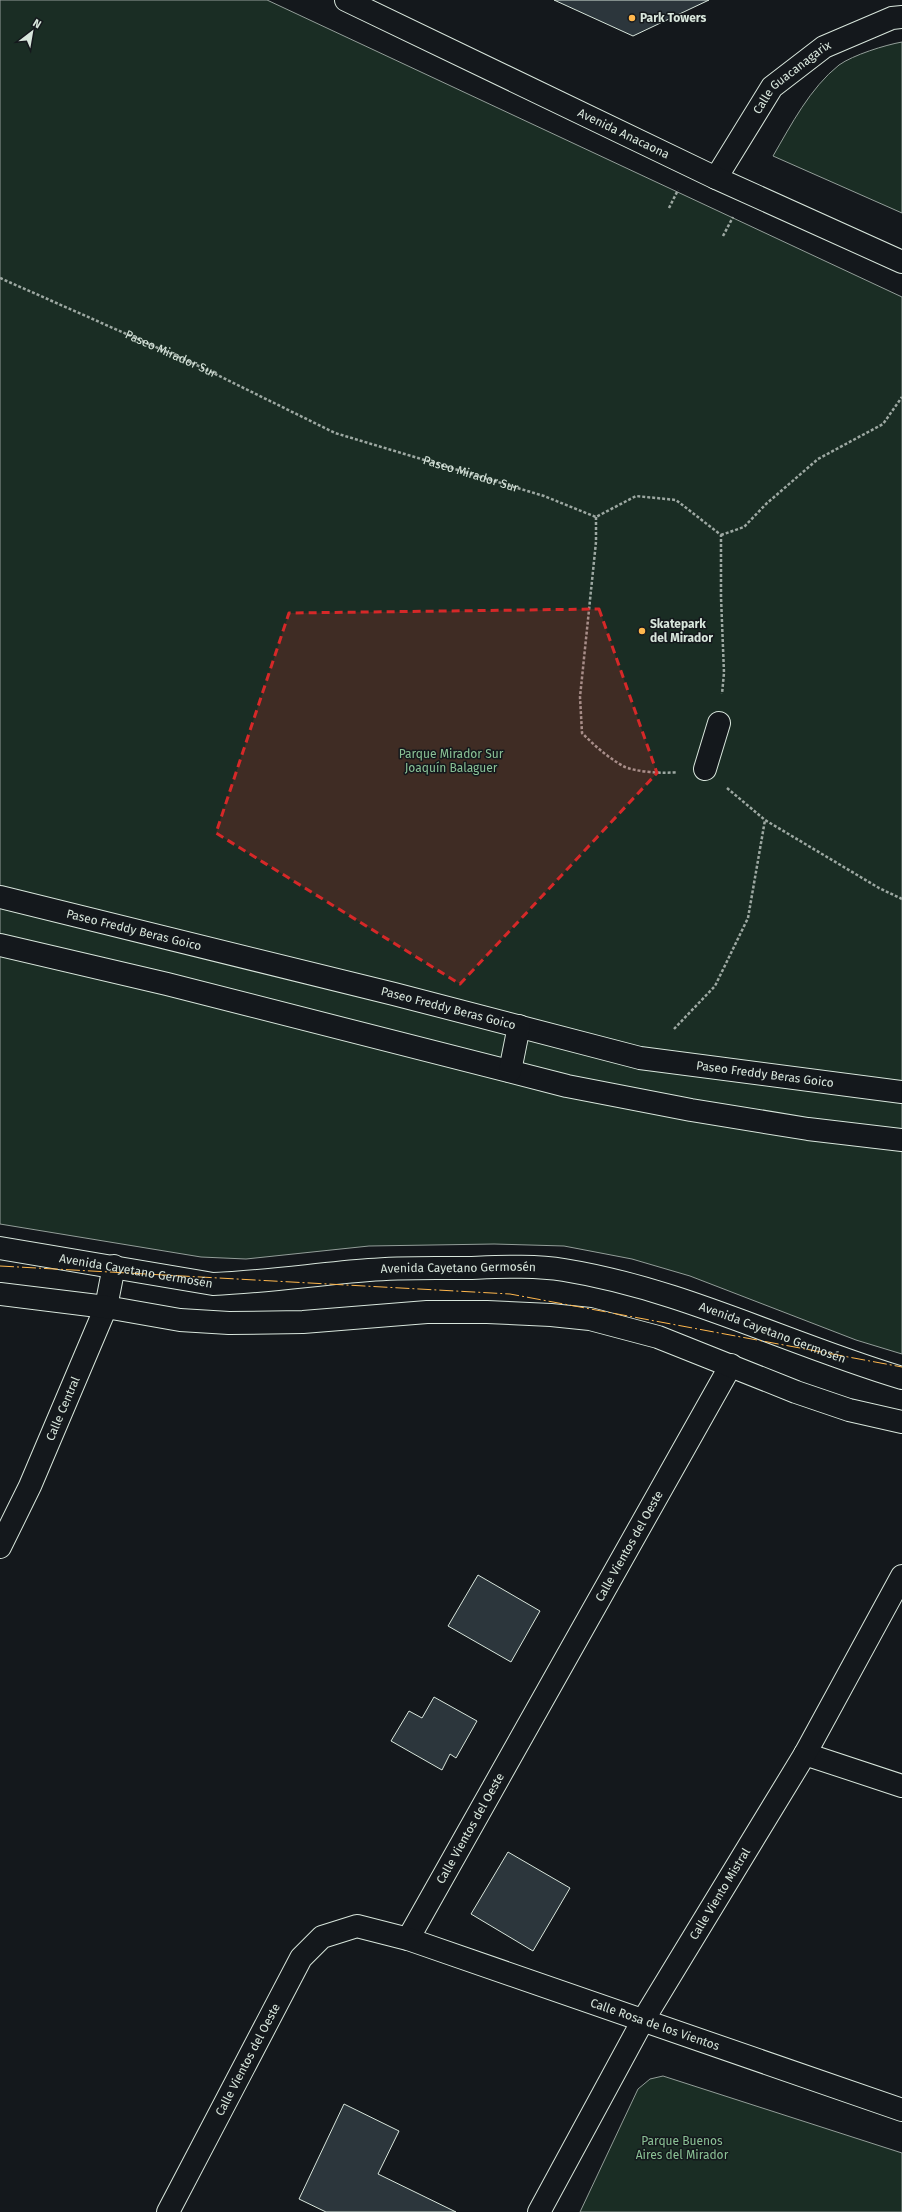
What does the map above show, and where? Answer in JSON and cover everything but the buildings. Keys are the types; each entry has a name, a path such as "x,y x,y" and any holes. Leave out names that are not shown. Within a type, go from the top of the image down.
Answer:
{"street":[{"name":"Avenida Anacaona","path":"346,0 716,178 902,262"},
{"name":"Calle Guacanagarix","path":"716,178 772,87 824,47 892,18 902,17"},
{"path":"705,769 720,723"},
{"name":"Paseo Freddy Beras Goico","path":"0,897 519,1026 640,1058 902,1092"},
{"path":"0,945 167,984 567,1086 691,1110 808,1129 902,1140"},
{"path":"510,1071 519,1026"},
{"name":"Avenida Cayetano Germosén","path":"0,1248 114,1266 213,1284 246,1283 370,1270 494,1267 562,1269 608,1278 683,1299 849,1362 902,1378"},
{"name":"Calle Central","path":"0,1547 30,1486 106,1307 114,1266"},
{"path":"0,1294 106,1307 180,1320 229,1323 303,1322 427,1312 551,1314 590,1319 658,1338 731,1365 796,1392 849,1410 902,1422"},
{"name":"Calle Vientos del Oeste","path":"168,2212 301,1958 322,1937 357,1926 408,1939 731,1365"},
{"name":"Calle Viento Mistral","path":"539,2212 642,2022 805,1754 902,1576"},
{"path":"805,1754 902,1786"},
{"name":"Calle Rosa de los Vientos","path":"408,1939 642,2022 902,2110"}],"path":[{"name":"Paseo Mirador Sur","path":"0,278 201,367 335,433 544,496 596,517 636,496 676,500 722,535"},
{"path":"720,723 724,673 721,597 722,535 744,527 766,504 818,459 883,424 902,397"},
{"path":"674,1029 715,986 748,918 765,820"}],"highlighted area":[{"path":"599,609 657,773 460,984 216,833 289,613"}],"green space":[{"name":"Parque Mirador Sur Joaquín Balaguer","path":"0,0 267,0 902,297 902,1354 856,1340 690,1276 632,1259 564,1246 494,1244 369,1246 246,1259 201,1257 0,1224"},
{"path":"902,42 902,213 773,156 810,96 839,65 869,51"},
{"name":"Parque Buenos Aires del Mirador","path":"663,2076 902,2153 902,2212 580,2212 638,2089 650,2079"}],"power":[{"path":"0,1266 510,1294 902,1367"}],"place":[{"name":"Park Towers","path":"632,18"},
{"name":"Skatepark del Mirador","path":"642,631"}]}
